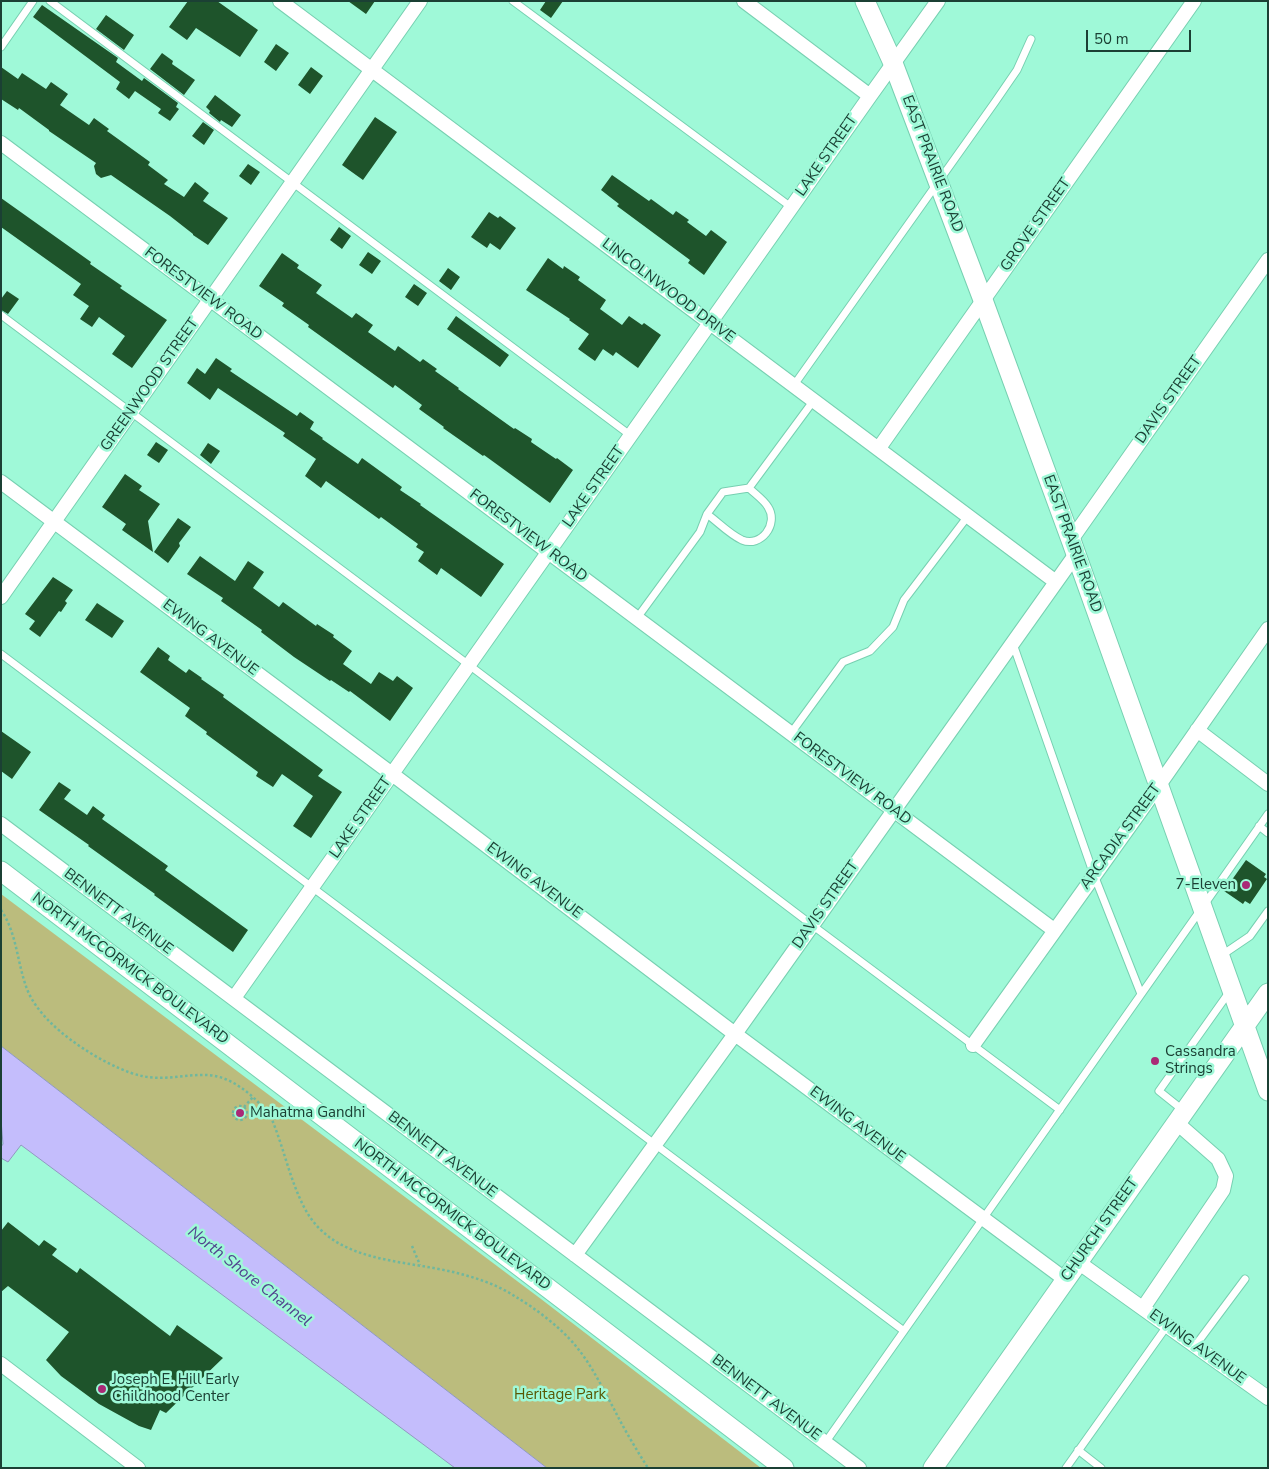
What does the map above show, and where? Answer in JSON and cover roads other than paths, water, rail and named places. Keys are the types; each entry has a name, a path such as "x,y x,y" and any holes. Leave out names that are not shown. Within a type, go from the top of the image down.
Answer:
{"street":[{"name":"LINCOLNWOOD DRIVE","path":"280,1 1056,582"},
{"name":"GREENWOOD STREET","path":"1,597 420,1"},
{"path":"744,1 870,96"},
{"name":"EAST PRAIRIE ROAD","path":"865,1 893,63 983,300 1074,547 1268,1091"},
{"name":"LAKE STREET","path":"234,998 938,1"},
{"name":"GROVE STREET","path":"879,448 1194,1"},
{"name":"FORESTVIEW ROAD","path":"1,143 1054,930"},
{"name":"DAVIS STREET","path":"575,1255 735,1034 1056,582 1074,547 1268,260"},
{"name":"EWING AVENUE","path":"1,482 392,774 735,1034 1066,1280"},
{"name":"ARCADIA STREET","path":"973,1045 1268,629"},
{"path":"1197,730 1268,784"},
{"name":"BENNETT AVENUE","path":"1,824 859,1468"},
{"name":"NORTH MCCORMICK BOULEVARD","path":"1,871 784,1468"},
{"name":"CHURCH STREET","path":"933,1468 1268,993"},
{"path":"1143,1308 1223,1190 1226,1176 1218,1159 1181,1117"},
{"name":"EWING AVENUE","path":"1078,1262 1268,1398"},
{"path":"1,1364 138,1468"}],"lane":[{"path":"1,47 33,1"},
{"path":"50,1 630,435"},
{"path":"513,1 791,207"},
{"path":"794,385 1011,78 1031,39"},
{"path":"1,315 1060,1110"},
{"path":"637,618 700,532 707,514 723,492 749,488 814,400"},
{"path":"707,514 743,540 756,541 765,535 770,527 771,516 768,507 749,488"},
{"path":"790,733 843,662 870,651 893,627 904,600 968,516"},
{"path":"1013,643 1094,875 1141,994"},
{"path":"1,654 904,1331"},
{"path":"825,1443 1268,814"},
{"path":"1259,826 1268,833"},
{"path":"1219,956 1250,936 1268,911"},
{"path":"1181,1117 1160,1091 1232,989"},
{"path":"1195,1346 1245,1279"},
{"path":"1066,1468 1167,1326"},
{"path":"1078,1450 1101,1468"}],"water":[{"name":"North Shore Channel","path":"1,1046 547,1468 455,1468 21,1145 8,1162 1,1158 1,1147 3,1144 1,1120"}],"place":[{"name":"7-Eleven","path":"1246,885"},
{"name":"Cassandra Strings","path":"1155,1061"},
{"name":"Mahatma Gandhi","path":"240,1113"},
{"name":"Joseph E. Hill Early Childhood Center","path":"102,1389"}],"park label":[{"name":"Heritage Park","path":"560,1395"}]}
